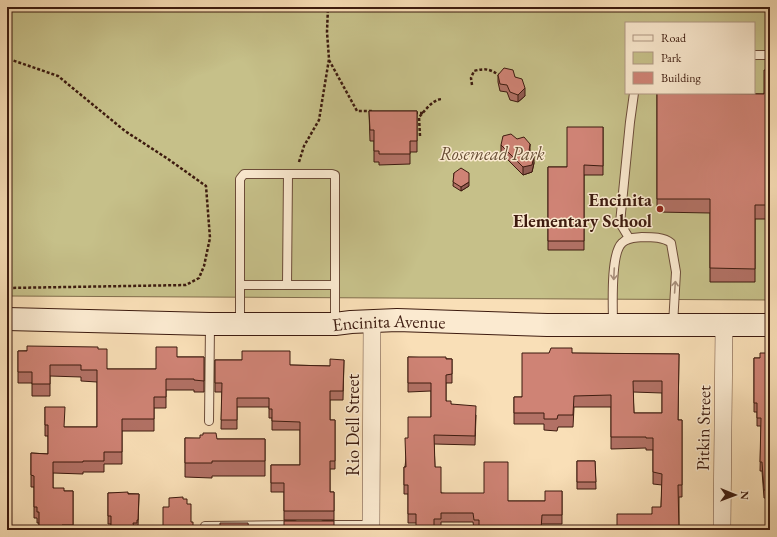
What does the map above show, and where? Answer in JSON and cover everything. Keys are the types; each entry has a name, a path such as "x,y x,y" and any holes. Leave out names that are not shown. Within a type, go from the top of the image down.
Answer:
{"street":[{"name":"Encinita Avenue","path":"7,319 210,324 335,324 397,320 613,326 770,325"},
{"name":"Rio Dell Street","path":"371,527 372,321"},
{"name":"Pitkin Street","path":"722,530 724,326"}],"lane":[{"path":"755,55 770,55"},
{"path":"629,238 620,223 626,154 634,94"},
{"path":"240,324 240,179 244,174 335,175 335,324"},
{"path":"287,285 288,174"},
{"path":"613,326 615,257 621,244 629,238 650,237 666,239 672,243 676,272 673,326"},
{"path":"240,285 334,285"},
{"path":"209,421 210,324"},
{"path":"205,526 300,525"},
{"path":"316,525 371,527"}],"path":[{"path":"288,174 298,164 304,146 319,120 329,59 327,32 328,7"},
{"path":"7,44 9,60 58,76 125,131 206,186 210,238 204,266 199,278 186,285 7,288"},
{"path":"329,59 357,111 379,112"},
{"path":"472,85 471,78 474,71 483,68 490,69 499,75"},
{"path":"420,136 419,117 431,104 438,99 443,99"},
{"path":"409,112 423,113"}],"green space":[{"name":"Rosemead Park","path":"7,7 770,7 770,300 7,296"}],"building":[{"path":"504,68 513,70 515,77 522,79 525,88 518,95 510,92 507,85 500,84 498,75"},
{"path":"764,70 770,70 770,205 755,205 755,269 710,268 710,199 657,199 657,94 764,94"},
{"path":"369,111 417,111 417,141 410,141 410,154 379,154 379,151 374,151 374,130 370,130"},
{"path":"567,127 603,127 603,166 584,165 584,241 548,241 548,167 567,167"},
{"path":"511,134 517,139 524,137 530,144 529,151 534,156 532,165 523,167 501,145 503,136"},
{"path":"461,168 469,173 469,182 461,187 453,182 454,173"},
{"path":"27,346 98,347 98,349 107,349 107,369 156,369 156,347 177,347 177,357 204,357 204,381 194,379 166,379 166,397 154,397 154,419 122,419 122,452 104,452 104,461 53,462 53,488 64,488 64,491 73,491 73,525 62,525 62,528 39,528 39,512 37,512 37,507 34,507 34,476 31,475 31,453 48,454 48,425 45,425 45,407 65,407 64,427 97,427 97,370 81,370 81,365 50,365 50,384 32,384 32,372 18,372 18,351 27,351"},
{"path":"551,348 572,348 572,353 679,354 678,420 682,420 682,485 678,485 679,530 590,530 590,526 617,526 617,514 652,514 652,507 661,507 662,474 653,472 653,438 611,437 611,395 574,396 573,415 558,415 557,419 544,419 544,413 514,413 514,397 522,397 522,353 549,353","holes":["633,381 662,381 662,413 634,413"]},
{"path":"242,351 290,351 290,365 330,366 330,359 344,360 343,391 330,391 330,420 335,420 335,461 330,461 330,492 334,492 334,511 284,511 284,483 271,483 271,465 300,465 300,422 272,421 272,409 269,409 269,398 237,398 237,420 221,420 222,383 215,383 215,360 242,360"},
{"path":"760,353 770,353 770,490 764,490 762,462 760,462 761,418 757,418 757,403 754,403 754,358 760,358"},
{"path":"408,357 446,357 446,359 452,359 452,374 446,375 446,401 451,401 451,404 476,406 475,436 434,435 435,467 441,467 441,493 484,493 484,462 508,462 508,501 545,501 545,491 562,491 562,515 542,515 541,530 479,530 479,520 474,520 473,513 441,513 441,519 434,519 434,530 416,530 416,514 408,514 408,485 404,485 404,467 406,467 405,438 408,438 408,417 431,417 431,383 408,383"},
{"path":"203,433 216,433 217,439 265,439 265,461 212,461 212,463 185,463 185,438 200,438 200,435 203,435"},
{"path":"577,461 595,461 596,482 577,482"},
{"path":"128,492 128,494 139,494 137,523 133,523 134,528 129,528 129,530 111,530 111,516 108,516 108,493"},
{"path":"183,497 183,499 187,499 187,504 191,504 191,522 193,522 193,528 220,528 220,523 248,523 249,530 163,530 163,507 169,507 169,498"},
{"path":"284,521 334,521 334,530 284,530"}],"place":[{"name":"Encinita Elementary School","path":"660,209"}]}
